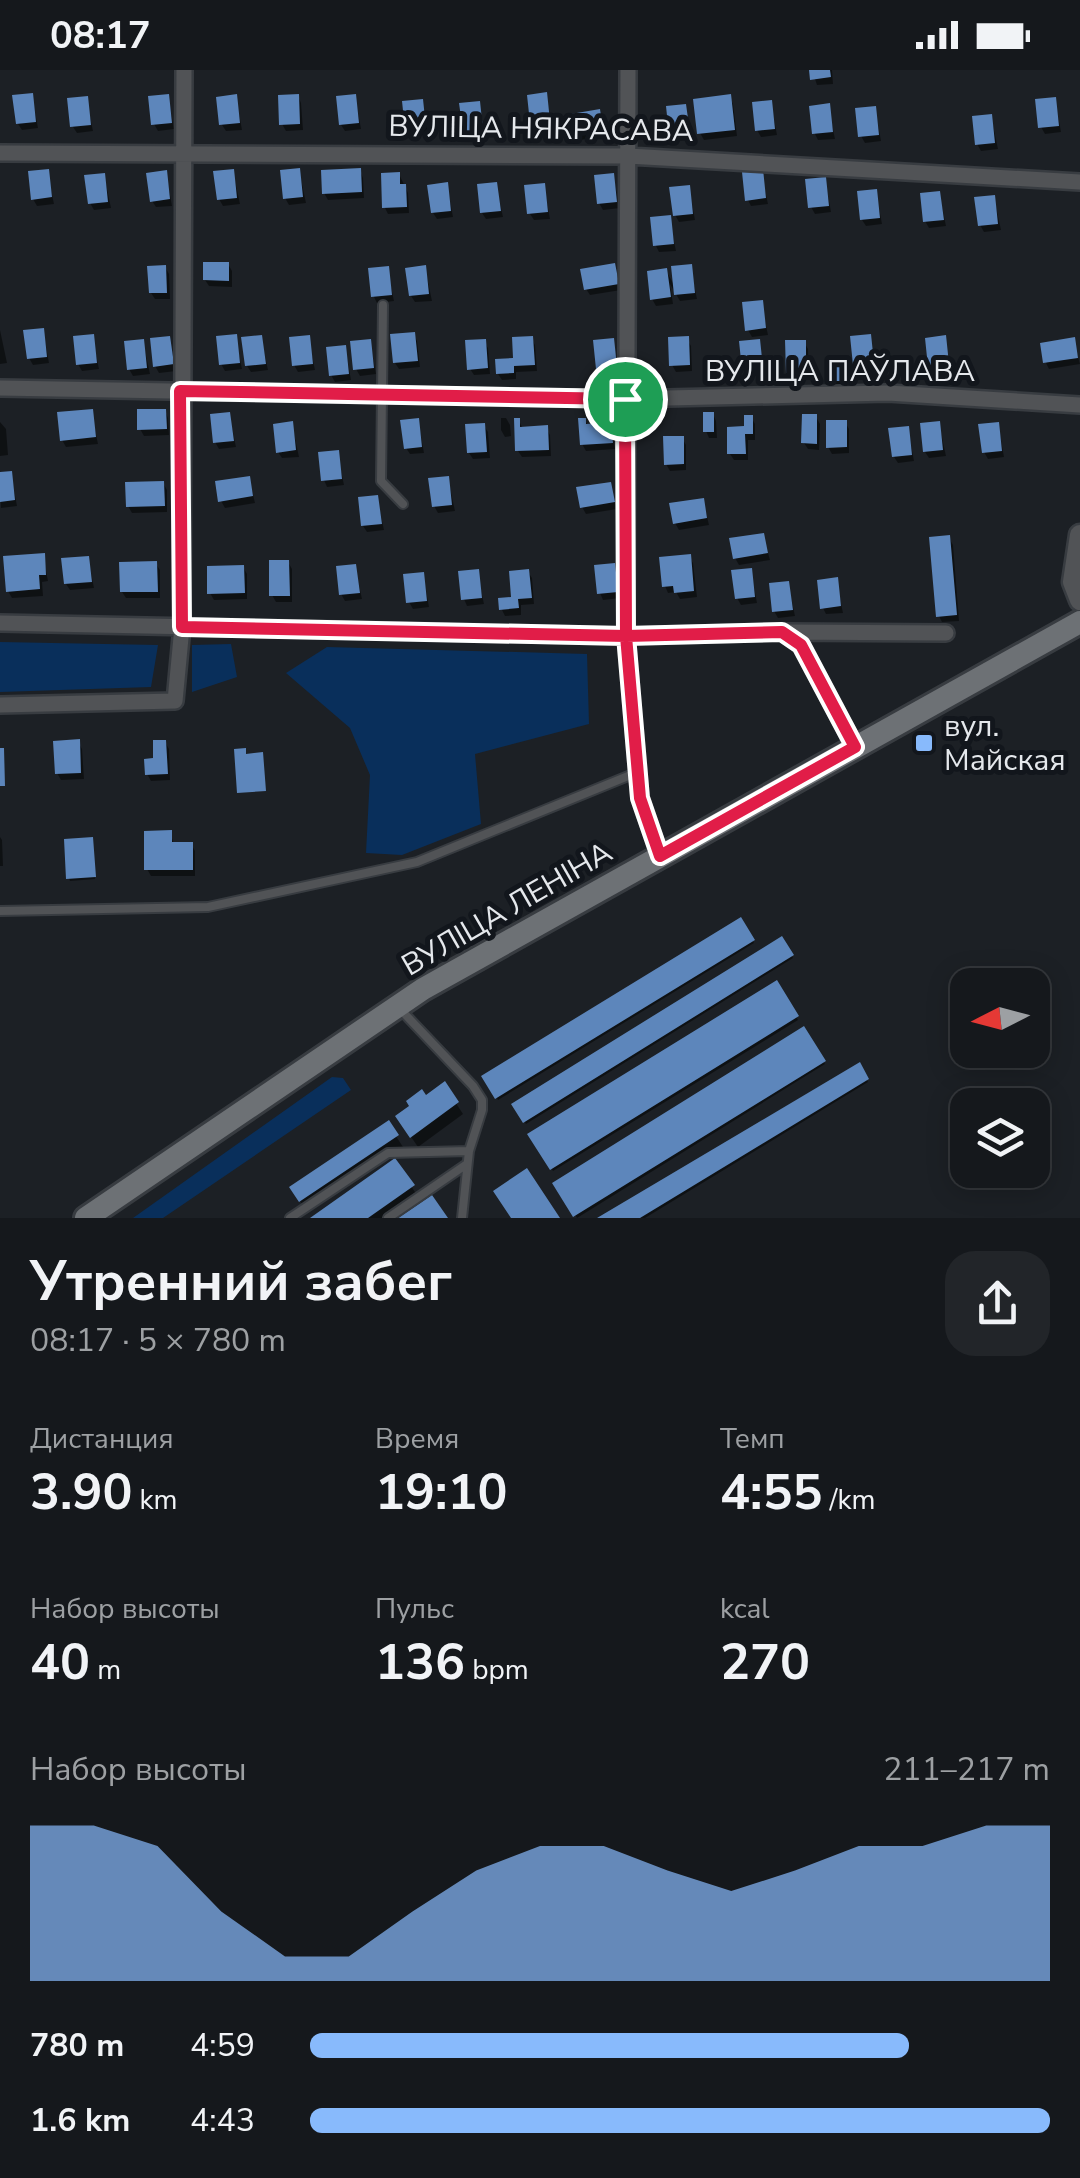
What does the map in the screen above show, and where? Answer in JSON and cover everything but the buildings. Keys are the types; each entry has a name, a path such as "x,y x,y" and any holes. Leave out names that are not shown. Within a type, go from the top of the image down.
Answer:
{"main road":[{"name":"ВУЛІЦА ЛЕНІНА","path":"86,1218 423,988 1080,622"}],"street":[{"path":"0,705 175,701 182,627 184,70"},
{"path":"628,70 626,636 640,798 660,856"},
{"name":"ВУЛІЦА НЯКРАСАВА","path":"0,153 628,156 1080,182"},
{"name":"ВУЛІЦА ПАЎЛАВА","path":"0,388 625,399 888,393 1080,404"},
{"path":"1080,536 1073,582 1080,600"},
{"path":"0,623 626,636 946,633"},
{"path":"782,632 801,645 855,747"}],"lane":[{"path":"383,305 381,481 404,504"},
{"path":"0,911 208,907 417,862 638,772"},
{"path":"397,1006 482,1100 469,1152 462,1218"},
{"path":"290,1218 388,1153 469,1152"},
{"path":"388,1218 468,1164"}],"shaded area":[{"path":"0,642 158,645 151,687 0,692"},
{"path":"231,644 237,677 192,692 192,645"},
{"path":"327,647 587,654 589,724 475,754 481,824 402,855 366,853 370,775 350,728 286,673"},
{"path":"332,1077 343,1078 351,1090 163,1218 133,1218"}],"place":[{"name":"вул. Майская","path":"924,743"}],"route":[{"path":"625,399 180,391 182,627 626,636 640,798 660,856 855,747 801,645 782,632 626,636 625,399"}]}
